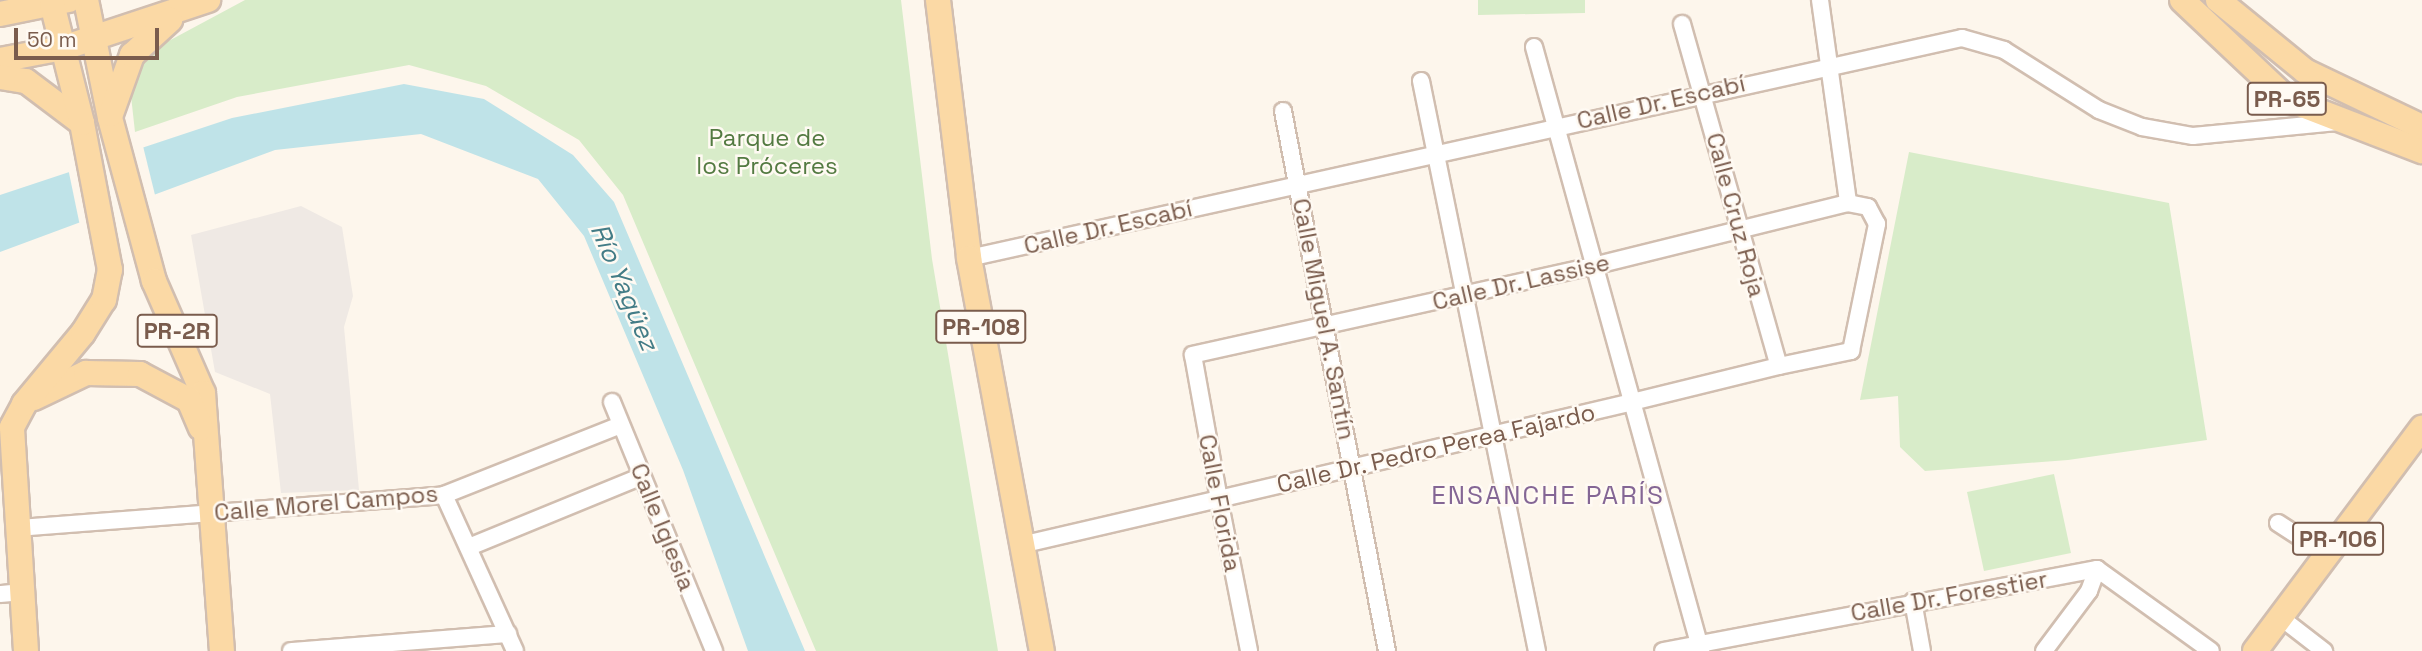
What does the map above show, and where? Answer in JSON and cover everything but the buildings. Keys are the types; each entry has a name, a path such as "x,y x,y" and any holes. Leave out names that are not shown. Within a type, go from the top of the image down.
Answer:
{"main road":[{"name":"PR-2R","path":"86,0 92,40 135,219 154,282 203,393 214,512 222,651"},
{"name":"PR-65","path":"2182,0 2287,99 2339,122 2422,150"},
{"name":"PR-65","path":"2218,0 2305,71 2422,128"},
{"name":"PR-2R","path":"0,14 57,1 63,48 105,231 110,270 104,300 83,333 23,404 12,427 18,528 11,593 26,651"},
{"name":"PR-108","path":"937,2 969,258 1042,651"},
{"path":"0,60 92,40 197,5"},
{"path":"110,118 132,55 157,28 197,5"},
{"path":"0,77 26,81 82,123"},
{"path":"2377,108 2422,110"},
{"path":"2339,122 2354,142 2422,169"},
{"path":"23,404 86,373 140,374 189,400 208,445"},
{"name":"PR-106","path":"2255,651 2422,428"}],"street":[{"path":"1819,0 1848,204"},
{"name":"Calle Cruz Roja","path":"1682,24 1703,92 1738,232 1779,366"},
{"name":"Calle Dr. Escabí","path":"969,258 1703,92 1962,38 2004,50 2099,110 2142,127 2193,136 2339,122"},
{"path":"1534,47 1558,125 1593,266 1700,647"},
{"path":"1421,81 1490,436 1537,651"},
{"name":"Calle Miguel A. Santín","path":"1283,111 1387,651"},
{"name":"Calle Dr. Lassise","path":"1193,355 1463,296 1848,204"},
{"name":"Calle Dr. Pedro Perea Fajardo","path":"1021,545 1851,351 1877,224 1868,207 1848,204"},
{"name":"Calle Florida","path":"1193,355 1249,651"},
{"name":"Calle Iglesia","path":"612,402 714,651"},
{"name":"Calle Morel Campos","path":"18,528 444,495 621,425"},
{"path":"469,547 642,476"},
{"path":"444,495 515,651"},
{"path":"2278,523 2326,554"},
{"path":"2043,651 2089,591 2097,569 2211,651"},
{"name":"Calle Dr. Forestier","path":"1663,651 1700,647 1913,601 2097,569"},
{"path":"1913,601 1922,651"},
{"path":"2280,618 2324,651"},
{"path":"291,651 508,634"}],"shaded area":[{"path":"301,206 342,227 353,296 344,327 359,490 281,493 270,394 215,372 191,235"}],"green space":[{"name":"Parque de los Próceres","path":"245,0 901,0 932,259 998,651 816,651 623,195 579,140 486,86 409,65 237,97 135,132 130,87 150,51"},
{"path":"1478,0 1585,0 1585,13 1478,15"},
{"path":"1909,152 2169,203 2207,440 2068,460 1925,471 1900,447 1898,396 1860,400"},
{"path":"2054,474 2071,553 1984,571 1967,492"}],"water":[{"name":"Río Yagüez","path":"404,84 484,99 573,155 614,202 805,651 748,651 683,470 584,236 538,179 421,134 275,150 0,252 0,195 232,118"}],"pier":[{"path":"142,142 156,199 80,226 68,168"}],"district":[{"name":"ENSANCHE PARÍS","path":"1548,496"}]}
